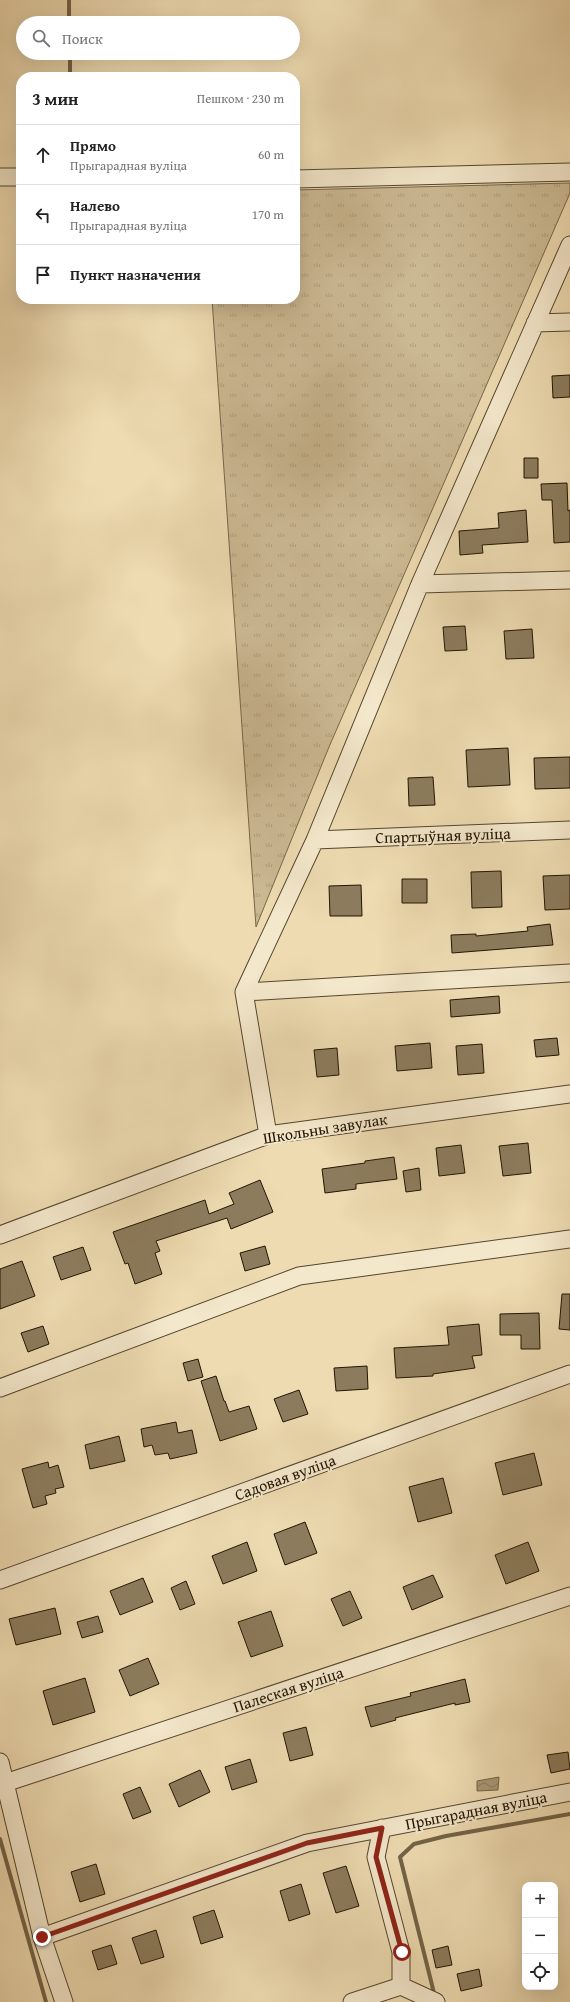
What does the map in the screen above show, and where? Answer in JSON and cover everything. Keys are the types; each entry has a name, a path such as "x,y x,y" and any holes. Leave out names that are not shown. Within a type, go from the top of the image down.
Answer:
{"street":[{"path":"300,179 570,172"},
{"path":"0,177 16,177"},
{"path":"268,1135 244,992 315,840 420,584 570,245"},
{"path":"535,323 570,322"},
{"path":"420,584 570,580"},
{"name":"Спартыўная вуліца","path":"315,840 570,830"},
{"path":"244,992 570,973"},
{"name":"Школьны завулак","path":"0,1235 268,1135 570,1094"},
{"path":"0,1388 299,1276 570,1239"},
{"name":"Садовая вуліца","path":"0,1580 570,1374"},
{"name":"Палеская вуліца","path":"5,1782 570,1596"},
{"path":"0,1762 42,1937 64,2002"},
{"name":"Прыгарадная вуліца","path":"42,1937 307,1843 570,1792"},
{"name":"Прыгарадная вуліца","path":"382,1828 376,1857 402,1952 401,1986"},
{"path":"352,2002 401,1986 436,2002"}],"green space":[{"path":"570,183 570,193 329,747 256,927 212,304 300,304 300,190"}],"water":[{"path":"499,1777 498,1790 477,1791 477,1781"}],"building":[{"path":"570,375 570,397 553,398 552,376"},
{"path":"524,458 538,458 538,478 524,478"},
{"path":"567,483 568,511 570,510 570,542 554,543 552,500 542,500 541,484"},
{"path":"526,510 528,542 482,545 483,553 460,555 459,531 499,528 498,513"},
{"path":"465,626 467,650 445,651 443,627"},
{"path":"532,629 534,658 506,659 504,631"},
{"path":"508,748 510,785 468,787 466,750"},
{"path":"570,757 570,788 535,789 534,758"},
{"path":"433,777 435,805 409,806 408,778"},
{"path":"501,871 502,907 472,908 471,872"},
{"path":"570,875 570,909 545,910 543,876"},
{"path":"402,879 427,879 427,903 402,903"},
{"path":"361,885 362,916 330,916 329,886"},
{"path":"550,924 553,945 452,953 451,935 476,934 476,936 528,931 527,927"},
{"path":"499,996 500,1013 451,1017 450,1000"},
{"path":"557,1038 559,1055 536,1057 534,1040"},
{"path":"430,1043 432,1068 397,1071 395,1046"},
{"path":"482,1044 484,1073 458,1075 456,1046"},
{"path":"337,1048 339,1075 317,1077 314,1050"},
{"path":"528,1143 531,1173 503,1176 499,1146"},
{"path":"461,1145 465,1173 439,1176 436,1148"},
{"path":"394,1157 397,1179 356,1184 356,1189 325,1193 322,1169"},
{"path":"419,1168 421,1190 406,1192 403,1171"},
{"path":"260,1180 273,1212 231,1229 227,1218 156,1241 160,1251 155,1253 162,1274 135,1284 128,1263 125,1264 113,1232 205,1200 209,1214 234,1204 229,1193"},
{"path":"265,1246 270,1264 245,1271 240,1253"},
{"path":"83,1247 91,1270 61,1280 53,1257"},
{"path":"22,1261 35,1296 0,1309 0,1269"},
{"path":"562,1294 570,1294 570,1330 559,1329"},
{"path":"539,1313 540,1349 521,1349 521,1335 500,1335 500,1314"},
{"path":"479,1324 482,1355 472,1356 475,1368 433,1374 433,1376 396,1378 394,1348 449,1345 447,1327"},
{"path":"43,1326 49,1344 28,1352 21,1333"},
{"path":"198,1359 203,1377 188,1381 183,1363"},
{"path":"367,1366 368,1389 336,1391 334,1368"},
{"path":"216,1376 229,1412 249,1406 257,1429 220,1441 201,1381"},
{"path":"299,1390 308,1414 283,1422 274,1399"},
{"path":"176,1422 178,1433 192,1430 197,1453 170,1459 168,1453 155,1455 152,1445 144,1447 141,1429"},
{"path":"119,1436 125,1461 90,1469 85,1445"},
{"path":"534,1453 542,1485 503,1495 495,1463"},
{"path":"48,1462 49,1468 58,1465 64,1487 55,1489 56,1493 45,1496 47,1504 33,1508 22,1469"},
{"path":"443,1478 452,1513 418,1522 409,1487"},
{"path":"305,1522 317,1553 285,1565 274,1534"},
{"path":"247,1542 257,1571 223,1584 212,1556"},
{"path":"528,1542 539,1571 506,1584 495,1555"},
{"path":"433,1575 443,1597 412,1610 403,1587"},
{"path":"143,1578 153,1602 120,1615 110,1591"},
{"path":"186,1581 195,1604 180,1610 171,1588"},
{"path":"350,1591 362,1618 343,1626 331,1599"},
{"path":"55,1608 61,1634 16,1645 9,1619"},
{"path":"271,1611 283,1646 251,1657 238,1622"},
{"path":"98,1616 103,1632 82,1638 77,1622"},
{"path":"148,1658 159,1684 130,1696 119,1670"},
{"path":"85,1678 95,1712 53,1725 43,1691"},
{"path":"465,1679 470,1702 455,1705 455,1703 395,1718 396,1720 371,1727 365,1707 411,1696 410,1693"},
{"path":"306,1727 313,1755 290,1761 283,1733"},
{"path":"568,1752 570,1769 551,1773 547,1755"},
{"path":"250,1759 257,1782 232,1790 225,1767"},
{"path":"200,1770 210,1792 179,1807 169,1784"},
{"path":"140,1787 151,1812 133,1819 123,1794"},
{"path":"96,1864 105,1894 80,1902 71,1872"},
{"path":"346,1866 359,1906 336,1913 323,1873"},
{"path":"301,1884 310,1914 289,1921 280,1891"},
{"path":"214,1910 223,1937 201,1944 193,1917"},
{"path":"156,1930 164,1957 141,1964 132,1938"},
{"path":"111,1945 117,1964 98,1970 92,1951"},
{"path":"448,1946 452,1965 436,1968 432,1950"},
{"path":"479,1969 482,1986 461,1991 457,1974"}],"waterway":[{"path":"69,0 69,16"},
{"path":"70,60 70,72"},
{"path":"434,1993 400,1857 414,1844 446,1836 570,1814"},
{"path":"0,1839 46,2002"}],"route":[{"path":"42,1937 307,1843 382,1828 376,1857 402,1952"}]}
